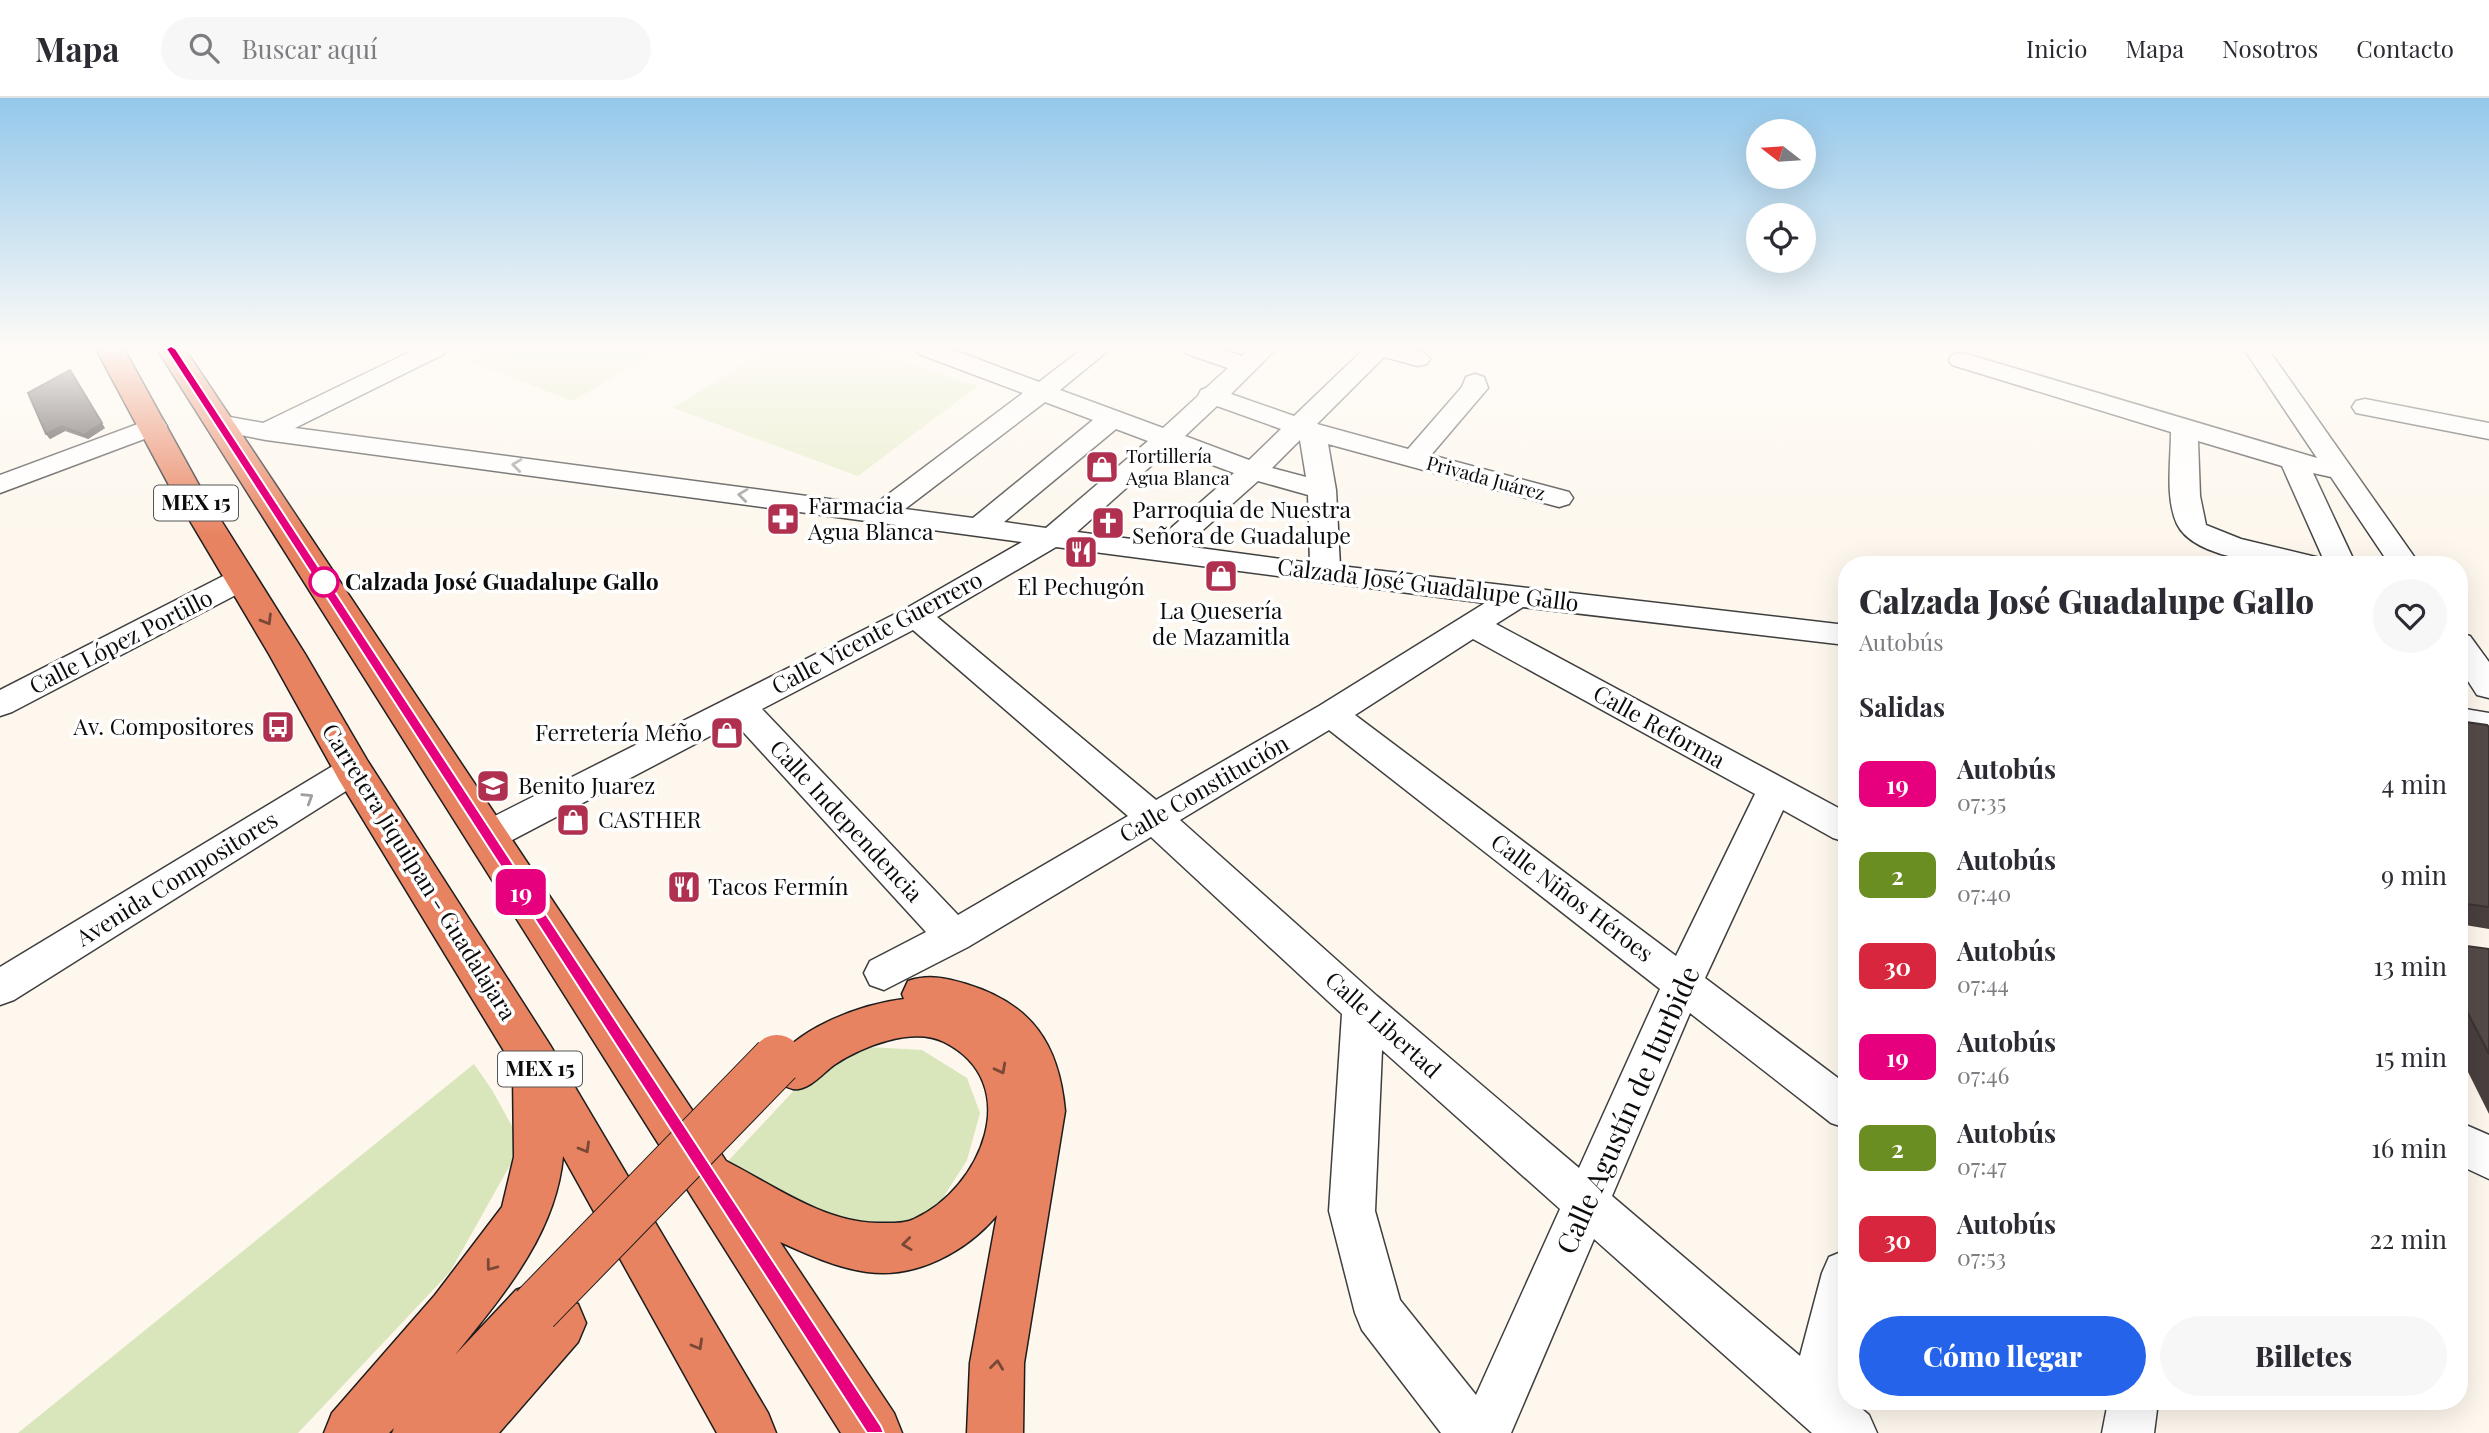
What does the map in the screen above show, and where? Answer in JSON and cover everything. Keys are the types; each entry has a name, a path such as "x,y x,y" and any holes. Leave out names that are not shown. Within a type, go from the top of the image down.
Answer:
{"highway":[{"name":"Carretera Jiquilpan - Guadalajara","path":"146,411 185,487 353,769 534,1059 748,1433"},
{"name":"MEX 15","path":"211,411 874,1433"},
{"path":"420,1433 547,1316 786,1064 820,1022 858,1003 892,994 918,993 963,1001 999,1018 1023,1042 1038,1074 1041,1111 997,1363 995,1433"},
{"path":"705,1175 789,1221 861,1247 919,1243 967,1213 992,1181 1008,1142 1013,1118 1011,1098 1006,1079 990,1050 963,1030 949,1024 916,1018 880,1021 841,1035 808,1057 786,1064"},
{"path":"352,1433 468,1298 505,1248 527,1208 536,1176 541,1130 534,1059"},
{"path":"462,1433 547,1316"}],"street":[{"path":"266,432 308,411"},
{"path":"881,513 1018,411"},
{"path":"1095,411 1253,471 1322,491"},
{"name":"Calle Vicente Guerrero","path":"486,837 916,617 1054,536 1166,439 1194,411"},
{"name":"Privada Juárez","path":"1257,411 1306,428 1559,498"},
{"path":"1162,551 1306,428 1322,411"},
{"path":"1414,458 1455,411"},
{"path":"2133,411 2293,461 2340,471"},
{"path":"2299,411 2399,556"},
{"path":"2387,411 2489,431"},
{"path":"981,526 1111,418"},
{"name":"Calzada José Guadalupe Gallo","path":"219,423 266,432 1325,573 1838,634"},
{"path":"0,485 154,426"},
{"path":"2185,427 2188,515 2194,530 2211,540 2274,556"},
{"path":"1306,428 1322,491 1325,573"},
{"path":"2293,461 2337,556"},
{"name":"Calle López Portillo","path":"0,704 242,579"},
{"name":"Calle Constitución","path":"884,973 954,936 1331,714 1518,596"},
{"name":"Calle Libertad","path":"916,617 1154,818 1363,1009 1852,1433"},
{"name":"Calle Reforma","path":"1473,625 1838,824"},
{"path":"2468,656 2489,687"},
{"name":"Calle Independencia","path":"739,706 954,936"},
{"name":"Calle Niños Héroes","path":"1331,714 1838,1103"},
{"name":"Avenida Compositores","path":"0,988 353,769"},
{"name":"Calle Agustín de Iturbide","path":"1485,1433 1683,983 1775,790"},
{"path":"1363,1009 1352,1211 1379,1313 1473,1433"},
{"path":"2468,1148 2489,1158"},
{"path":"1814,1400 1838,1305"},
{"path":"2128,1433 2132,1410"}],"green space":[{"path":"682,411 944,411 858,476"},
{"path":"868,1047 922,1050 967,1078 980,1113 967,1160 925,1226 868,1238 713,1171 729,1160 800,1084"},
{"path":"474,1064 522,1144 450,1272 298,1433 18,1433"}],"building":[{"path":"36,411 95,411 102,423 84,435 62,426 46,434"},
{"path":"2468,722 2489,727 2489,907 2468,904"},
{"path":"2468,946 2489,949 2489,1054 2468,1013"}],"bus line":[{"name":"19","path":"212,411 874,1433"}],"place":[{"name":"Tortillería Agua Blanca","path":"1102,467"},
{"name":"Farmacia Agua Blanca","path":"783,519"},
{"name":"Parroquia de Nuestra Señora de Guadalupe","path":"1108,523"},
{"name":"El Pechugón","path":"1081,552"},
{"name":"La Quesería de Mazamitla","path":"1221,576"},
{"name":"Calzada José Guadalupe Gallo","path":"324,582"},
{"name":"Av. Compositores","path":"278,727"},
{"name":"Ferretería Meño","path":"727,733"},
{"name":"Benito Juarez","path":"493,786"},
{"name":"CASTHER","path":"573,820"},
{"name":"Tacos Fermín","path":"684,887"}]}
